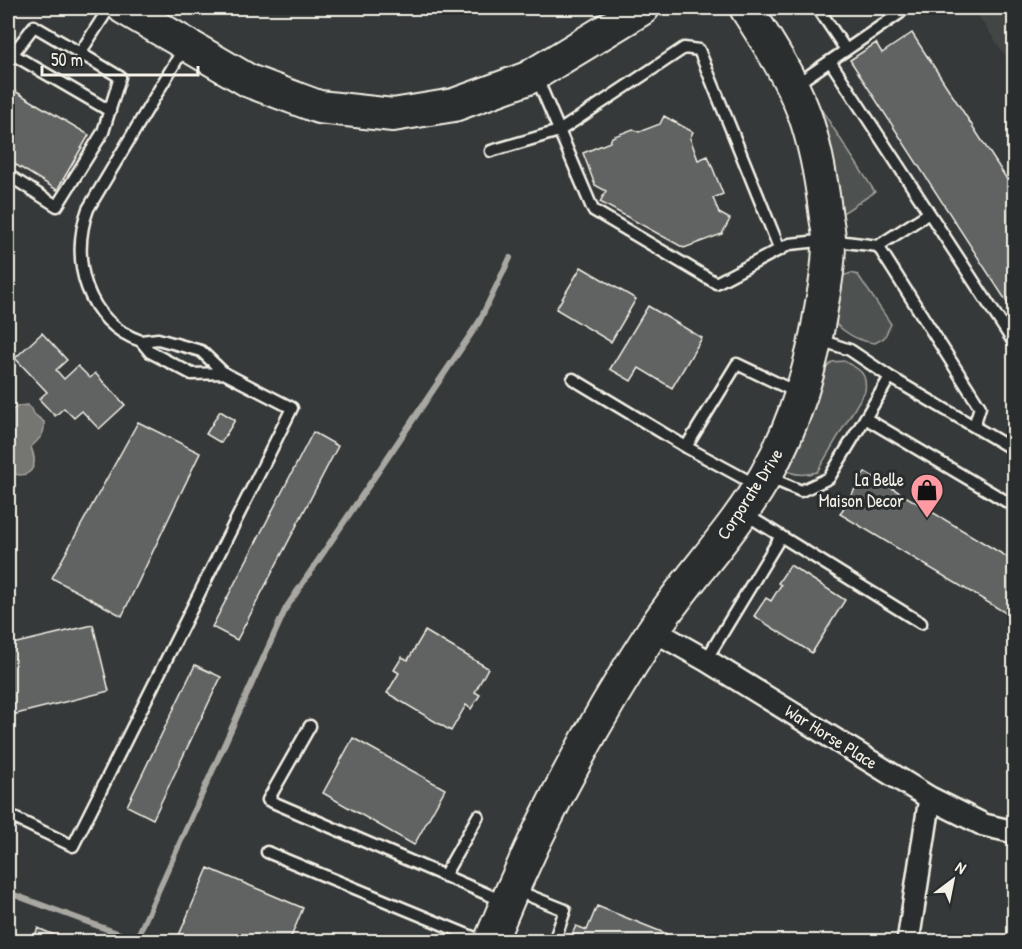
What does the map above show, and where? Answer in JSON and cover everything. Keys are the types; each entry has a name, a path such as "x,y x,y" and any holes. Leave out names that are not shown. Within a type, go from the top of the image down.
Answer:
{"street":[{"path":"124,8 249,81 319,107 393,115 454,105 535,74 643,8"},
{"name":"Corporate Drive","path":"490,942 530,849 585,746 653,630 742,512 785,439 817,339 829,240 820,173 804,112 776,55 746,8"},
{"name":"War Horse Place","path":"653,630 706,660 930,798 984,825 1014,832"},
{"path":"908,942 930,798"}],"lane":[{"path":"80,54 109,8"},
{"path":"818,8 846,50"},
{"path":"791,88 900,13 897,8"},
{"path":"8,175 57,206 103,132 110,111 120,77 34,26 10,57 110,111"},
{"path":"187,44 88,209 81,232 81,267 94,305 121,332 141,341 150,352 192,374 224,373"},
{"path":"491,152 559,131 684,48 699,50 780,250"},
{"path":"830,61 1014,343"},
{"path":"535,74 593,210 716,283 790,244 829,240 878,246 929,213"},
{"path":"878,246 980,407 974,426"},
{"path":"8,815 73,846 292,408 224,373 201,351 158,339 141,341"},
{"path":"817,339 850,350 890,377 1014,450"},
{"path":"686,447 737,364 801,394"},
{"path":"573,379 686,447 762,481 801,491 829,478 890,377"},
{"path":"865,418 1014,506"},
{"path":"742,512 921,623"},
{"path":"706,660 781,536"},
{"path":"310,726 268,800 444,876 565,910 554,942"},
{"path":"444,876 478,816"},
{"path":"267,852 485,942"}],"shaded area":[{"path":"973,8 1014,8 1014,68"},
{"path":"821,109 875,192 843,213 834,212 816,110"},
{"path":"851,273 858,275 891,324 884,338 875,343 854,337 836,324 834,310 837,278"},
{"path":"844,361 861,372 865,379 865,391 817,472 802,475 788,471 787,464 823,371 832,362"},
{"path":"27,405 44,422 44,430 31,447 34,459 31,471 18,475 8,470 8,422 12,410"}],"building":[{"path":"912,33 1014,190 1014,313 850,60 876,43 882,53"},
{"path":"8,87 89,135 57,190 8,160"},
{"path":"664,116 693,132 690,138 698,160 708,156 723,194 713,198 719,213 730,219 722,234 684,248 600,202 606,191 595,185 583,153 610,142 612,137 633,129 639,132 660,124"},
{"path":"581,267 636,299 611,342 556,309"},
{"path":"648,306 702,338 672,388 639,368 631,381 610,369"},
{"path":"42,333 67,360 56,370 64,379 78,366 90,378 95,373 125,405 99,429 82,411 74,418 64,408 55,416 39,399 47,392 15,358"},
{"path":"220,411 235,420 221,443 206,434"},
{"path":"138,422 200,453 122,616 52,578"},
{"path":"313,432 338,446 237,640 212,627"},
{"path":"865,472 1014,561 1014,618 840,514"},
{"path":"790,565 845,600 812,653 754,616 766,598 771,601 781,585 778,583"},
{"path":"93,625 109,691 8,716 8,645"},
{"path":"425,631 488,668 475,692 480,695 471,709 466,705 451,731 387,693 399,673 394,670 402,657 408,660"},
{"path":"195,665 221,677 153,819 127,806"},
{"path":"353,738 445,789 414,845 323,793"},
{"path":"208,868 303,908 289,942 176,942"},
{"path":"597,906 687,942 584,942 585,939 572,934 576,926 587,930"},
{"path":"38,928 70,942 32,942"}],"waterway":[{"path":"8,907 12,894 136,940 286,608 479,322 510,258"}],"place":[{"name":"La Belle Maison Decor","path":"927,519"}]}
